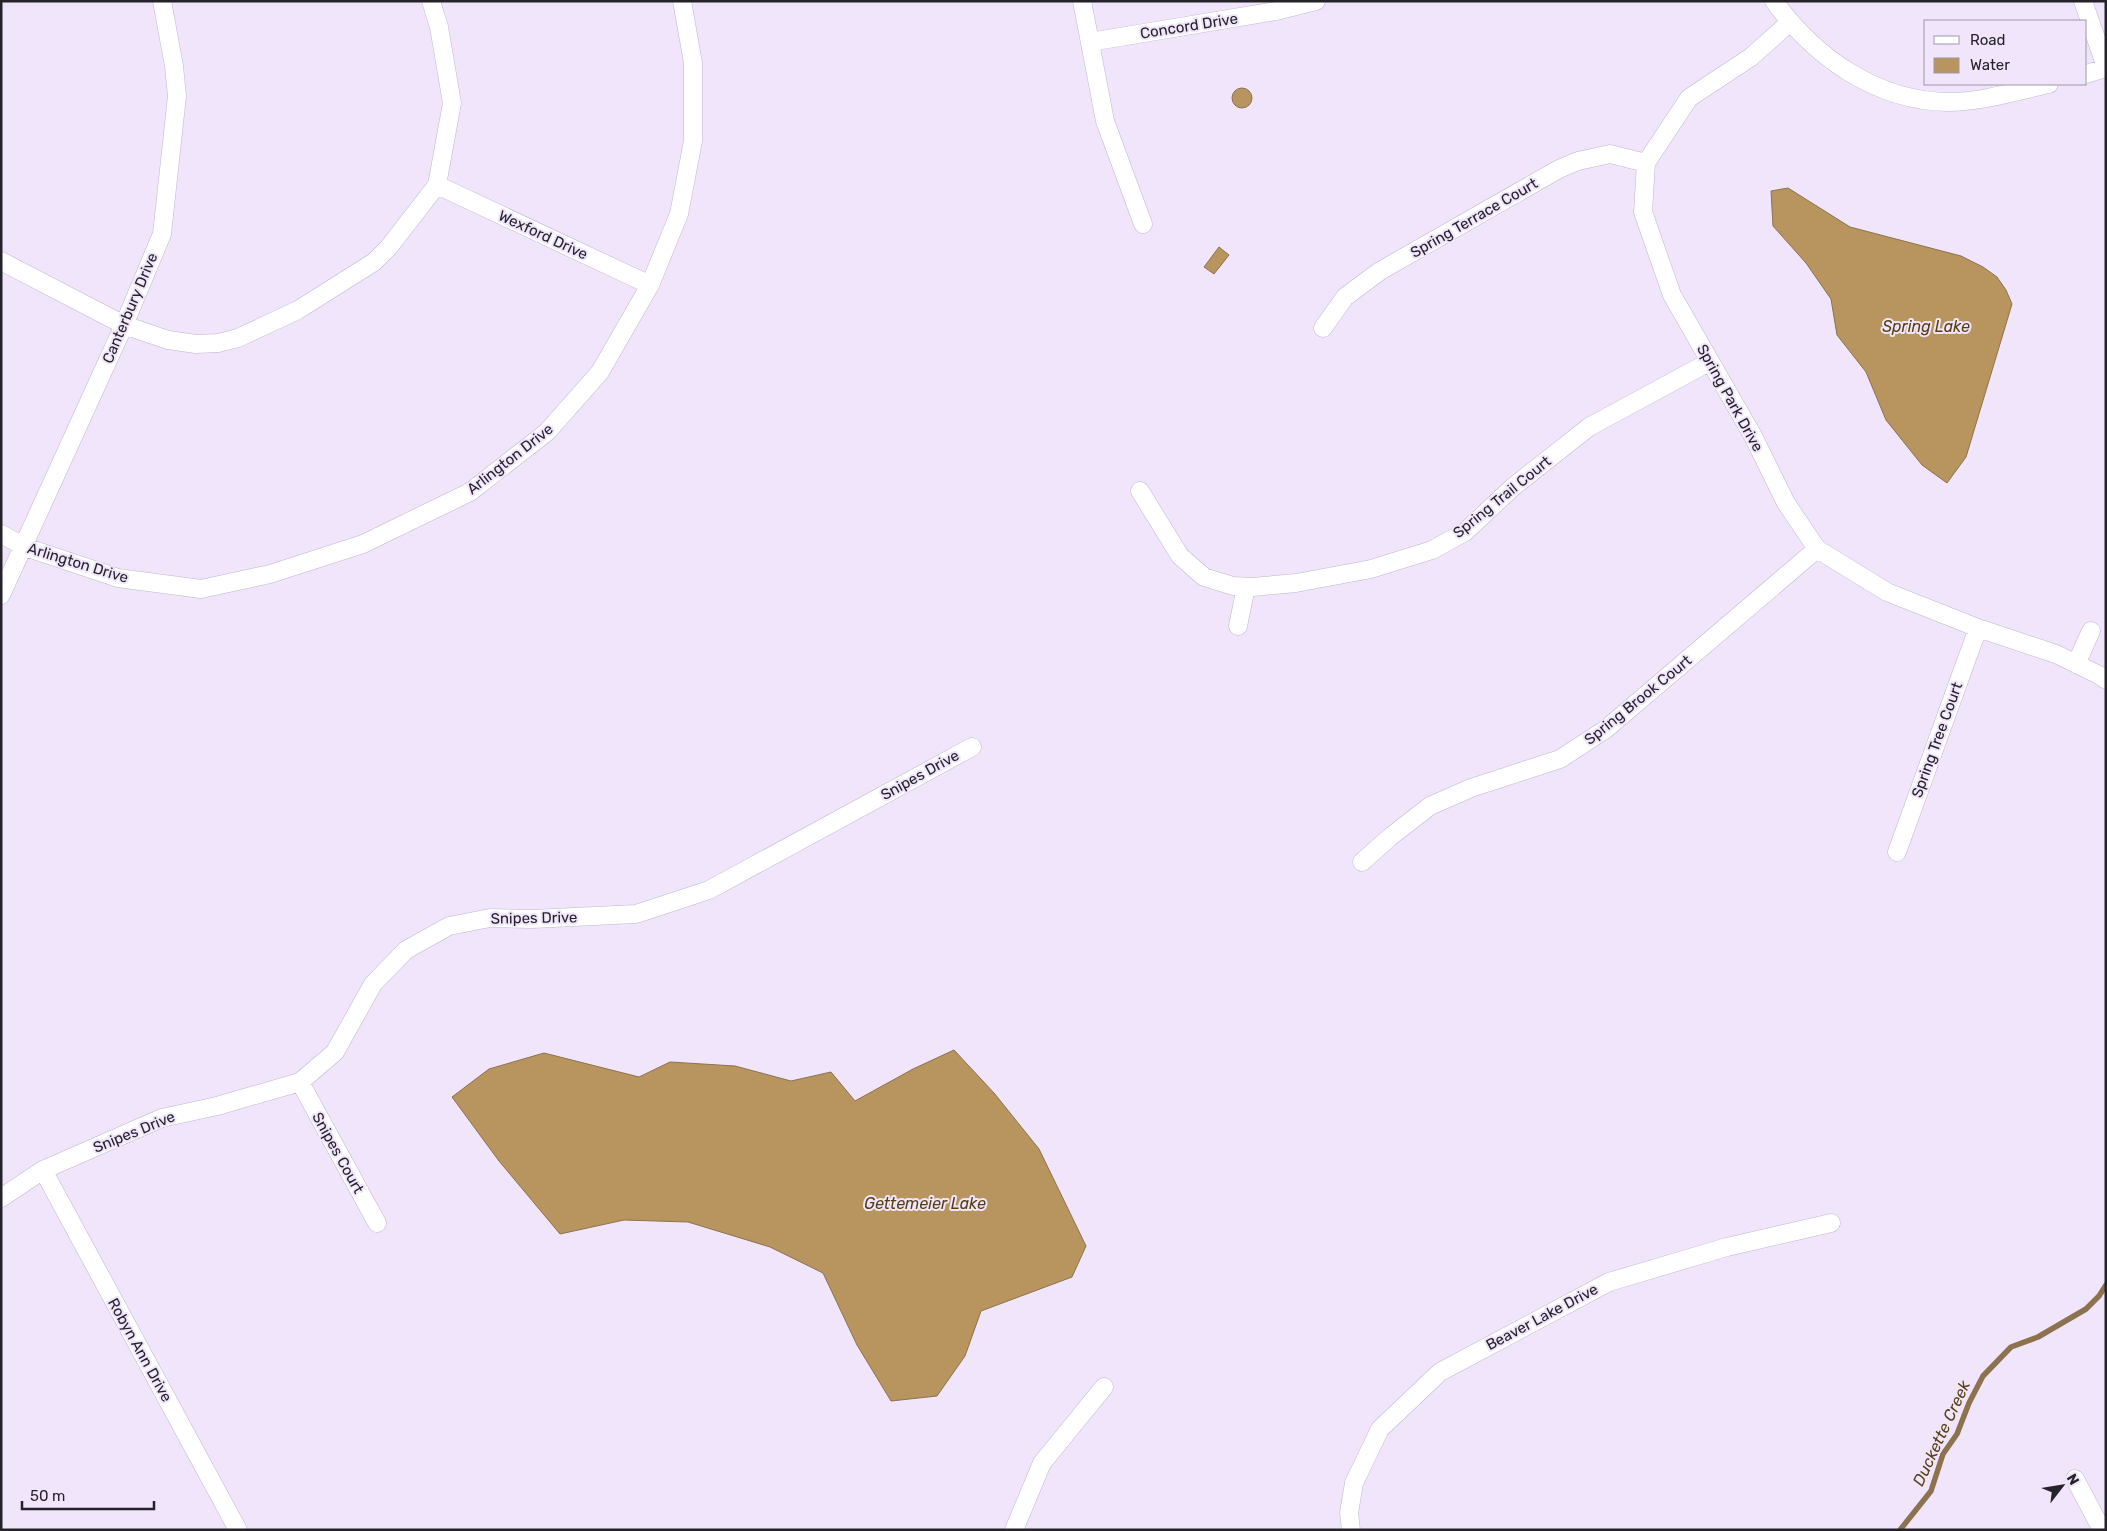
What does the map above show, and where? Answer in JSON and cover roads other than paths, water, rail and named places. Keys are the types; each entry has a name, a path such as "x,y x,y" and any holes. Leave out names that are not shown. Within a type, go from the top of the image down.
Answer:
{"street":[{"name":"Canterbury Drive","path":"1,596 25,547 124,325 162,234 177,96 174,66 162,1"},
{"path":"1,261 124,325 168,340 196,344 218,343 238,338 298,310 374,262 390,247 437,185 452,103 439,27 431,1"},
{"name":"Arlington Drive","path":"1,534 25,547 118,578 202,589 270,574 362,544 470,492 547,432 600,372 650,285 679,214 693,141 692,63 682,1"},
{"path":"1082,1 1105,121 1142,224"},
{"name":"Concord Drive","path":"1090,42 1276,11 1316,1"},
{"path":"1774,1 1789,23 1819,52 1854,76 1910,98 1949,102 1991,97 2045,85"},
{"path":"2083,1 2106,68 2087,74"},
{"path":"1646,163 1689,98 1751,57 1789,23"},
{"name":"Spring Terrace Court","path":"1323,328 1345,297 1380,271 1559,169 1578,161 1610,154 1646,163"},
{"name":"Spring Park Drive","path":"1646,163 1644,212 1672,295 1753,436 1786,503 1817,549 1887,592 1978,628 2056,654 2106,680"},
{"name":"Wexford Drive","path":"437,185 650,285"},
{"name":"Spring Trail Court","path":"1140,491 1180,556 1204,577 1233,586 1246,587 1296,584 1371,569 1432,550 1465,532 1513,487 1589,427 1709,362"},
{"name":"Spring Brook Court","path":"1362,862 1430,806 1471,788 1560,759 1606,729 1817,549"},
{"path":"1238,626 1246,587"},
{"name":"Spring Tree Court","path":"1897,852 1978,628"},
{"path":"2076,664 2091,631"},
{"name":"Snipes Drive","path":"1,1198 43,1170 162,1118 217,1106 300,1082 335,1052 373,984 406,950 449,926 490,918 532,919 636,914 700,893 718,885 972,746"},
{"name":"Snipes Court","path":"300,1082 377,1223"},
{"name":"Robyn Ann Drive","path":"43,1170 238,1530"},
{"name":"Beaver Lake Drive","path":"1351,1530 1349,1513 1354,1483 1380,1429 1440,1372 1609,1282 1727,1247 1831,1223"},
{"path":"1014,1530 1042,1463 1104,1387"},
{"path":"2074,1478 2102,1530"}],"water":[{"path":"1242,88 1249,91 1252,98 1249,105 1242,108 1235,105 1232,98 1235,91"},
{"name":"Spring Lake","path":"1788,188 1850,227 1961,256 1983,267 1997,277 2006,290 2012,304 1966,457 1947,483 1922,465 1886,420 1866,372 1837,335 1831,299 1806,263 1773,226 1771,191"},
{"path":"1219,247 1229,255 1214,274 1204,267"},
{"name":"Gettemeier Lake","path":"954,1050 994,1093 1039,1149 1086,1246 1072,1277 981,1311 965,1356 937,1396 891,1401 857,1345 823,1273 770,1247 688,1222 624,1220 560,1234 499,1161 452,1097 489,1069 544,1053 639,1077 670,1062 735,1066 791,1081 831,1072 855,1101 913,1069"}],"waterway":[{"name":"Duckette Creek","path":"1900,1530 1931,1491 1943,1454 1957,1434 1969,1403 1983,1376 2011,1347 2038,1337 2086,1309 2099,1296 2106,1285"}]}
